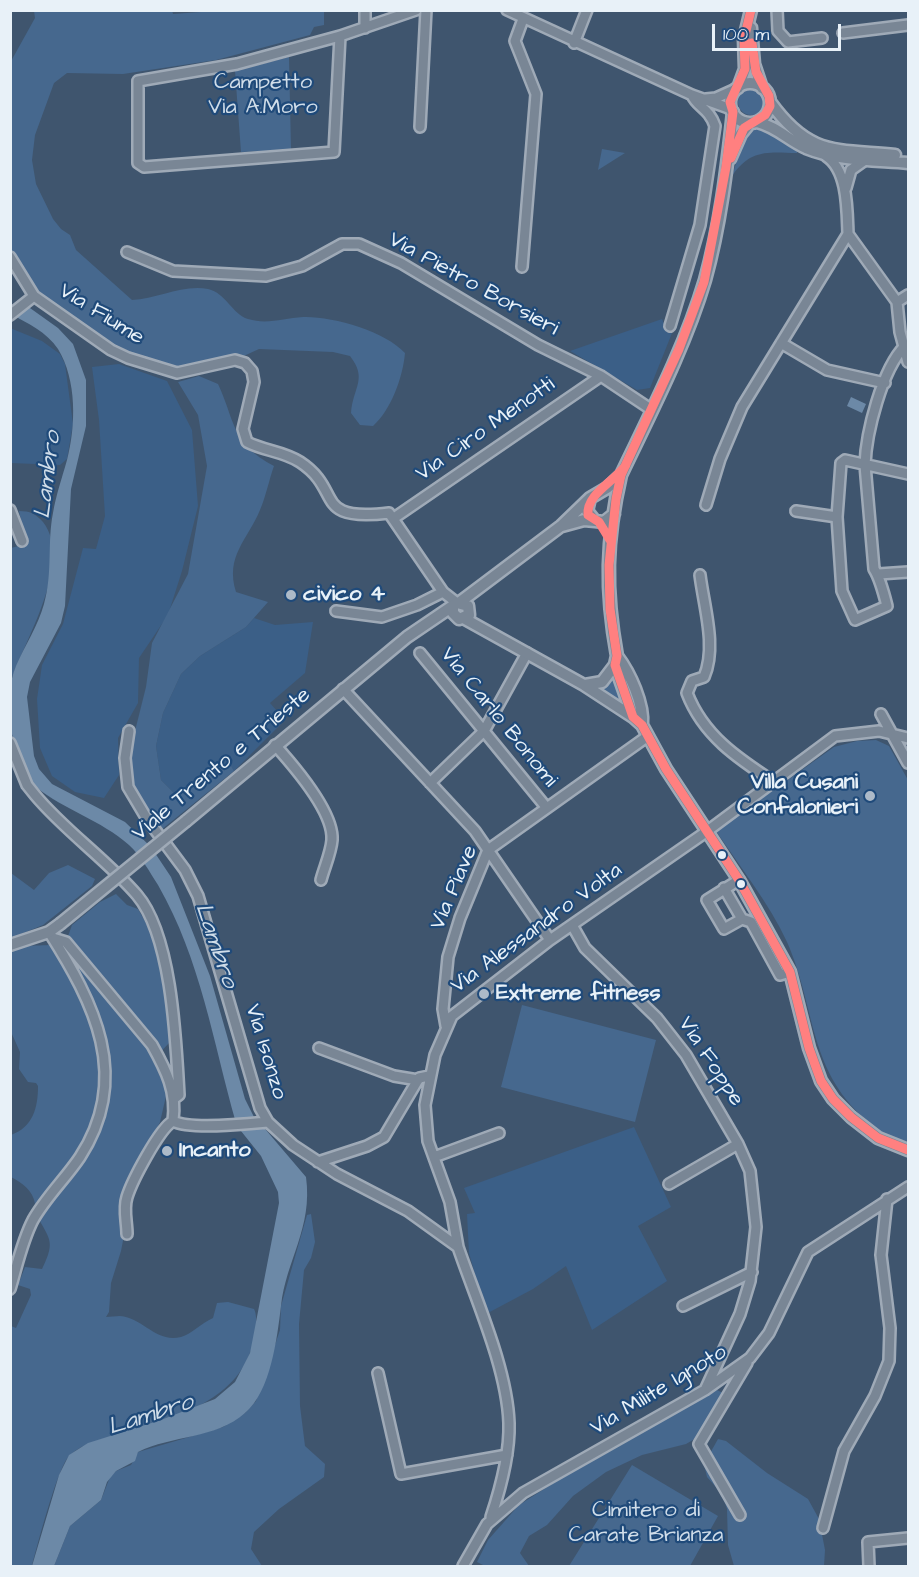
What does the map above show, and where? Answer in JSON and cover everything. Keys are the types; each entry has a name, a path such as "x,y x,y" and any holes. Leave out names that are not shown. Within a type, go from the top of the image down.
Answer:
{"main road":[{"path":"751,13 754,64 762,88 787,126 807,141 825,148 909,157"},
{"path":"751,13 744,39 745,69 732,95 726,167 704,282 679,349 621,474 610,540 607,578 616,661 638,721 706,832 739,880 790,972 809,1048 821,1081 832,1099 850,1117 878,1138 909,1150"},
{"path":"737,88 753,83 762,88"},
{"path":"726,167 741,134 765,116 770,102"},
{"path":"732,111 740,120 777,128 804,147 826,156 909,163"},
{"path":"621,474 561,526 487,584 462,610 482,628 584,685 638,721"},
{"path":"594,496 611,497 615,510"},
{"path":"594,496 587,510 610,540"},
{"path":"561,526 584,520 597,522 608,520 615,510"},
{"name":"Viale Trento e Trieste","path":"10,945 51,935 60,924 407,637 429,623 462,610"},
{"path":"584,685 602,682 616,661"}],"street":[{"path":"365,10 365,28"},
{"path":"340,36 334,152 144,167 138,163 138,81 237,64 340,36 416,10"},
{"path":"420,127 426,10"},
{"path":"507,10 574,43 732,111"},
{"path":"574,43 587,10"},
{"path":"777,10 778,31 788,42 822,38"},
{"path":"522,267 536,94 515,41 523,19"},
{"path":"843,33 909,25"},
{"path":"704,100 716,98 737,88"},
{"path":"670,326 700,225 715,126 710,112 693,99 692,95"},
{"path":"826,156 839,170 845,196 848,234 897,302 909,362"},
{"path":"845,196 851,170 866,160"},
{"path":"706,505 720,459 742,407 848,234"},
{"name":"Via Pietro Borsieri","path":"128,252 155,265 173,270 266,276 302,266 342,244 359,244 401,263 538,345 602,376 652,410"},
{"path":"10,257 34,296 10,315"},
{"path":"897,302 909,295"},
{"name":"Via Fiume","path":"34,296 111,350 145,364 177,373 235,360 245,363 252,371 254,382 243,429 247,442 289,456 309,468 329,501 339,509 358,517 389,513 394,518"},
{"path":"781,343 827,370 885,383"},
{"path":"907,347 891,364 867,440 865,465 874,568 879,574 879,585 887,606 855,620 842,591 837,517 841,463 845,460 865,465 909,474"},
{"name":"Via Ciro Menotti","path":"394,518 602,376"},
{"path":"10,510 22,541"},
{"path":"796,511 837,517"},
{"path":"394,518 443,592 462,610"},
{"path":"879,574 909,572"},
{"path":"699,576 708,632 709,665 704,677 692,681 687,693 694,713 728,752 774,782"},
{"path":"336,611 382,617 417,605 443,592"},
{"name":"Via Carlo Bonomi","path":"420,653 546,807"},
{"path":"430,783 484,731 527,653"},
{"path":"343,689 475,831 550,940"},
{"path":"881,714 909,763"},
{"name":"Via Isonzo","path":"129,731 125,758 129,787 147,819 185,870 198,896 264,1122"},
{"name":"Via Alessandro Volta","path":"491,1519 507,1455 507,1402 501,1375 458,1247 450,1202 434,1157 426,1124 429,1076 446,1026 452,1016 465,1005 550,940 706,832 835,736 869,732 909,738"},
{"name":"Via Piave","path":"446,1026 443,1009 448,957 460,918 488,850 648,736"},
{"path":"10,743 27,785 139,897 153,924 169,980 179,1095 175,1098"},
{"path":"275,745 316,796 324,813 332,838 321,880"},
{"path":"739,880 707,900 724,929 746,921"},
{"path":"724,888 780,975 790,972"},
{"name":"Via Foppe","path":"572,925 585,948 657,1018 675,1040 738,1144 750,1170 755,1202 752,1272 740,1314 705,1390"},
{"path":"51,935 66,942 152,1045 163,1065 175,1098 173,1121 164,1130 145,1161 126,1198 127,1234"},
{"path":"10,1289 29,1228 80,1156 92,1133 106,1088 107,1072 101,1038 91,1006 51,935"},
{"path":"319,1048 394,1076 418,1080"},
{"path":"318,1162 367,1146 384,1137 418,1080 422,1076 429,1076"},
{"path":"173,1121 188,1124 264,1122 318,1162 408,1211 458,1247"},
{"path":"434,1157 499,1133"},
{"path":"669,1184 738,1144"},
{"name":"Via Milite Ignoto","path":"464,1566 491,1519 535,1485 705,1390 750,1358 769,1333 808,1252 887,1199 909,1187"},
{"path":"823,1528 844,1450 875,1396 890,1361 890,1328 881,1255 887,1199"},
{"path":"683,1306 752,1272"},
{"path":"740,1515 699,1444 729,1398 750,1358"},
{"path":"378,1373 401,1474 507,1455"},
{"path":"869,1566 868,1542 909,1538"}],"shaded area":[{"path":"23,303 58,328 73,344 86,380 86,426 71,489 65,606 61,623 30,682 27,697 34,756 39,769 52,784 125,822 151,847 171,877 210,976 245,1099 256,1121 236,1123 196,972 173,913 148,869 133,849 118,836 36,787 20,761 15,745 11,729 9,696 16,666 35,628 47,592 53,513 70,447 73,418 69,375 58,349 43,333 11,314"},
{"path":"662,319 668,333 672,333 650,388 637,390 570,351"},
{"path":"10,328 42,341 60,354 65,364 73,424 67,459 60,465 11,463"},
{"path":"119,364 167,381 192,430 198,506 182,571 168,615 139,658 138,703 118,738 119,775 104,798 75,792 52,776 40,748 37,699 42,665 63,624 83,548 96,549 105,516 99,420 92,367"},
{"path":"851,397 866,404 862,413 847,406"},
{"path":"254,618 275,625 313,622 305,673 270,703 285,720 234,771 230,764 195,781 177,796 161,780 156,746 163,713 181,674 200,656 246,627"},
{"path":"260,1123 306,1177 307,1195 306,1212 284,1289 271,1363 261,1392 245,1413 221,1428 165,1442 138,1452 135,1461 116,1471 107,1482 101,1500 70,1526 54,1566 32,1566 59,1475 69,1455 88,1443 161,1420 215,1399 235,1382 250,1353 279,1203 278,1192 261,1156 237,1126"},
{"path":"634,1127 671,1207 638,1226 667,1281 592,1330 566,1266 533,1289 486,1314 469,1253 467,1214 475,1213 464,1188"}],"green space":[{"path":"172,10 173,14 228,10 324,11 324,25 314,27 310,35 216,60 123,74 67,73 54,83 35,135 32,160 36,184 53,219 70,235 76,250 132,300 189,288 208,289 220,295 238,313 248,319 276,321 315,317 328,319 357,326 396,345 405,353 402,372 391,402 373,426 360,425 351,413 359,377 350,356 333,352 259,349 235,360 177,373 128,358 34,296 11,257 10,63 35,18 34,11"},
{"name":"Campetto Via A.Moro","path":"289,57 291,150 241,152 235,71"},
{"path":"751,89 761,92 764,102 761,112 751,115 741,112 738,102 741,92"},
{"path":"753,129 764,129 797,149 797,153 760,154 746,161 732,176 743,141"},
{"path":"602,149 625,153 598,170"},
{"path":"199,376 218,384 242,440 250,449 274,466 260,510 239,549 233,568 236,592 268,602 246,627 200,656 181,674 163,713 156,746 161,780 177,796 217,761 230,764 234,771 161,830 134,788 129,755 146,687 152,643 188,574 207,466 198,415 178,382"},
{"path":"19,511 32,514 43,522 51,539 53,558 44,602 11,681 11,548 26,544"},
{"path":"615,678 623,702 597,687 606,686"},
{"path":"876,740 889,746 908,780 908,1141 889,1136 872,1125 851,1105 836,1084 824,1062 816,1040 797,967 787,942 763,899 716,831 834,747 857,741"},
{"path":"68,865 95,879 92,886 43,925 11,938 11,873 34,890 49,873"},
{"path":"116,894 127,905 138,909 156,940 167,1001 170,1042 153,1060 167,1092 160,1122 136,1173 121,1251 111,1283 109,1312 106,1317 128,1318 164,1337 181,1337 213,1318 217,1303 228,1302 254,1309 255,1336 245,1364 232,1381 200,1405 161,1421 94,1442 70,1455 54,1490 32,1566 11,1566 11,1326 16,1328 31,1295 30,1289 18,1285 25,1267 42,1269 50,1245 36,1213 32,1195 23,1184 11,1177 11,1135 24,1127 33,1116 38,1086 36,1083 28,1082 19,1069 20,1052 11,1032 10,949 53,944 67,939 72,925 100,902"},
{"path":"522,1005 656,1040 635,1122 501,1087"},
{"path":"311,1214 315,1242 311,1258 304,1270 299,1324 300,1406 305,1446 325,1464 324,1477 279,1509 254,1532 251,1549 262,1566 54,1566 70,1526 101,1500 110,1477 116,1471 131,1465 138,1452 223,1427 245,1413 256,1401 280,1330 281,1306 307,1215"},
{"path":"717,1390 723,1393 723,1399 698,1437 686,1444 642,1455 606,1472 573,1496 547,1525 529,1536 520,1553 529,1566 485,1566 477,1562 488,1540 519,1505 571,1472"},
{"path":"718,1439 726,1441 767,1473 808,1499 819,1519 825,1550 824,1566 734,1566 728,1545 727,1509 722,1494 707,1477 704,1464"},
{"name":"Cimitero di Carate Brianza","path":"632,1465 718,1516 690,1566 569,1566"}],"transit line":[{"path":"751,10 744,39 745,69 730,102 733,112 726,167 704,282 679,349 621,475 616,499 609,565 610,609 617,656 615,665 633,717 642,725 666,769 739,880 790,972 809,1048 821,1081 833,1099 851,1117 878,1138 908,1150"},
{"path":"731,158 744,128 765,115 770,106 769,96 756,72 752,43"},
{"path":"610,540 599,522 588,515 589,507 596,494 626,465"}],"place":[{"name":"civico 4","path":"291,595"},
{"name":"Villa Cusani Confalonieri","path":"870,796"},
{"name":"Extreme fitness","path":"484,994"},
{"name":"Incanto","path":"167,1151"}],"water label":[{"name":"Lambro","path":"49,475"},
{"name":"Lambro","path":"215,946"},
{"name":"Lambro","path":"151,1416"}]}
